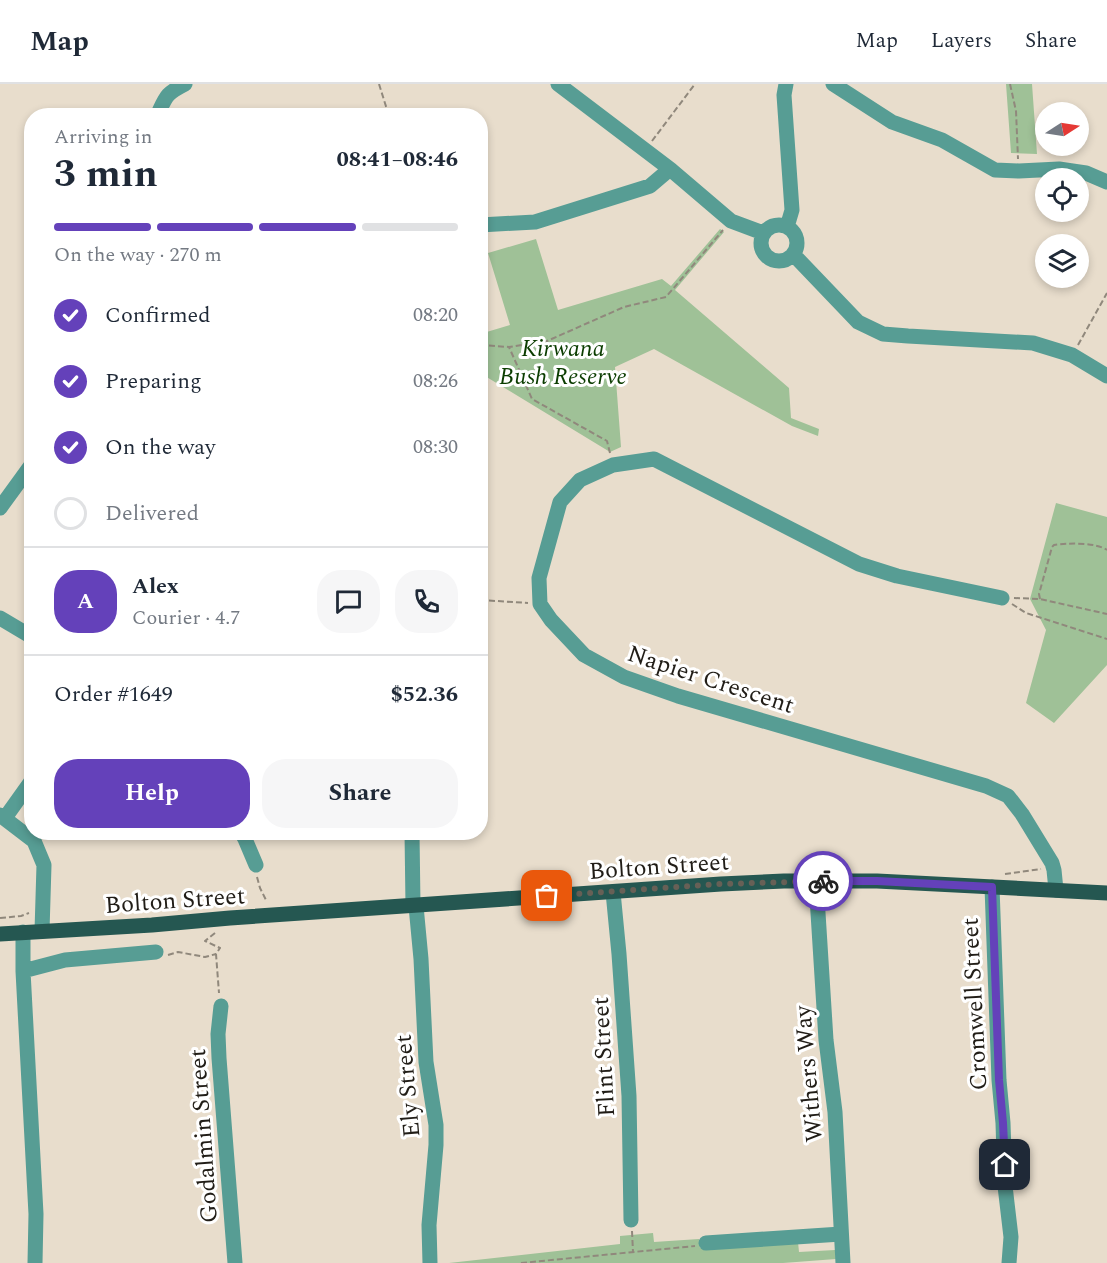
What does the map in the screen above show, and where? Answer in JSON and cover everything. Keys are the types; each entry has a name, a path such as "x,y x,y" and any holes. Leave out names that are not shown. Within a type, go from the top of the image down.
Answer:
{"main road":[{"name":"Bolton Street","path":"0,934 721,884 877,881 1107,893"}],"street":[{"path":"161,108 168,88 185,84"},
{"path":"558,84 670,169 731,221 763,233"},
{"path":"786,84 784,95 792,210 787,227"},
{"path":"833,84 892,122 942,140 995,170 1059,169 1086,173 1107,182"},
{"path":"488,225 535,222 650,186 670,169"},
{"path":"778,225 787,227 795,234 797,244 793,254 786,260 777,261 768,258 762,251 760,242 763,233 769,227 778,225"},
{"path":"793,254 858,322 883,333 1033,343 1072,355 1107,376"},
{"path":"540,604 539,578 560,502 580,480 613,465 654,459 860,564 897,576 1002,598"},
{"path":"0,508 24,475"},
{"name":"Napier Crescent","path":"540,604 551,620 584,655 624,677 678,696 986,786 1008,796 1022,814 1052,863 1056,890"},
{"path":"0,618 24,632"},
{"path":"24,790 2,817 24,834"},
{"path":"33,840 44,865 42,931"},
{"path":"245,840 256,866"},
{"name":"Ely Street","path":"412,840 426,1062 436,1125 429,1225 430,1263"},
{"name":"Withers Way","path":"816,881 826,1040 835,1112 843,1263"},
{"name":"Cromwell Street","path":"992,887 999,1080 1005,1186 1011,1237 1009,1263"},
{"name":"Flint Street","path":"613,892 629,1096 631,1220"},
{"path":"23,932 36,1214 35,1263"},
{"path":"23,971 65,960 156,952"},
{"name":"Godalmin Street","path":"221,1006 218,1034 219,1058 235,1263"},
{"path":"706,1243 841,1234"}],"path":[{"path":"379,84 386,108"},
{"path":"645,150 695,84"},
{"path":"1010,84 1016,111 1019,171"},
{"path":"488,346 509,347 547,341 624,307 666,297 731,221"},
{"path":"1072,355 1107,292"},
{"path":"509,347 532,399 607,441 613,465"},
{"path":"1040,599 1039,594 1054,545 1095,544 1107,550"},
{"path":"1002,598 1040,599 1107,614"},
{"path":"1002,598 1026,613 1107,639"},
{"path":"488,601 540,604"},
{"path":"256,866 260,888 272,916"},
{"path":"221,1006 216,954 220,948 205,940 230,918"},
{"path":"156,952 161,957 178,952 206,957 216,954"},
{"path":"631,1220 633,1252"},
{"path":"521,1263 685,1248 706,1243"}],"green space":[{"path":"1006,84 1032,84 1035,154 1011,153"},
{"name":"Kirwana Bush Reserve","path":"720,229 724,232 675,290 789,388 791,418 819,429 818,436 792,426 654,349 615,367 621,447 610,452 488,378 488,332 510,325 488,253 536,239 558,310 662,279 671,286"},
{"path":"1056,503 1107,517 1107,665 1054,723 1026,703 1046,630 1030,599"},
{"path":"653,1233 654,1242 699,1239 700,1248 798,1242 799,1252 835,1250 836,1259 783,1263 449,1263 620,1244 620,1236"}],"way so far":[{"path":"547,896 721,884 823,881"}],"route":[{"path":"823,881 877,881 992,887 999,1080 1005,1165"}]}
